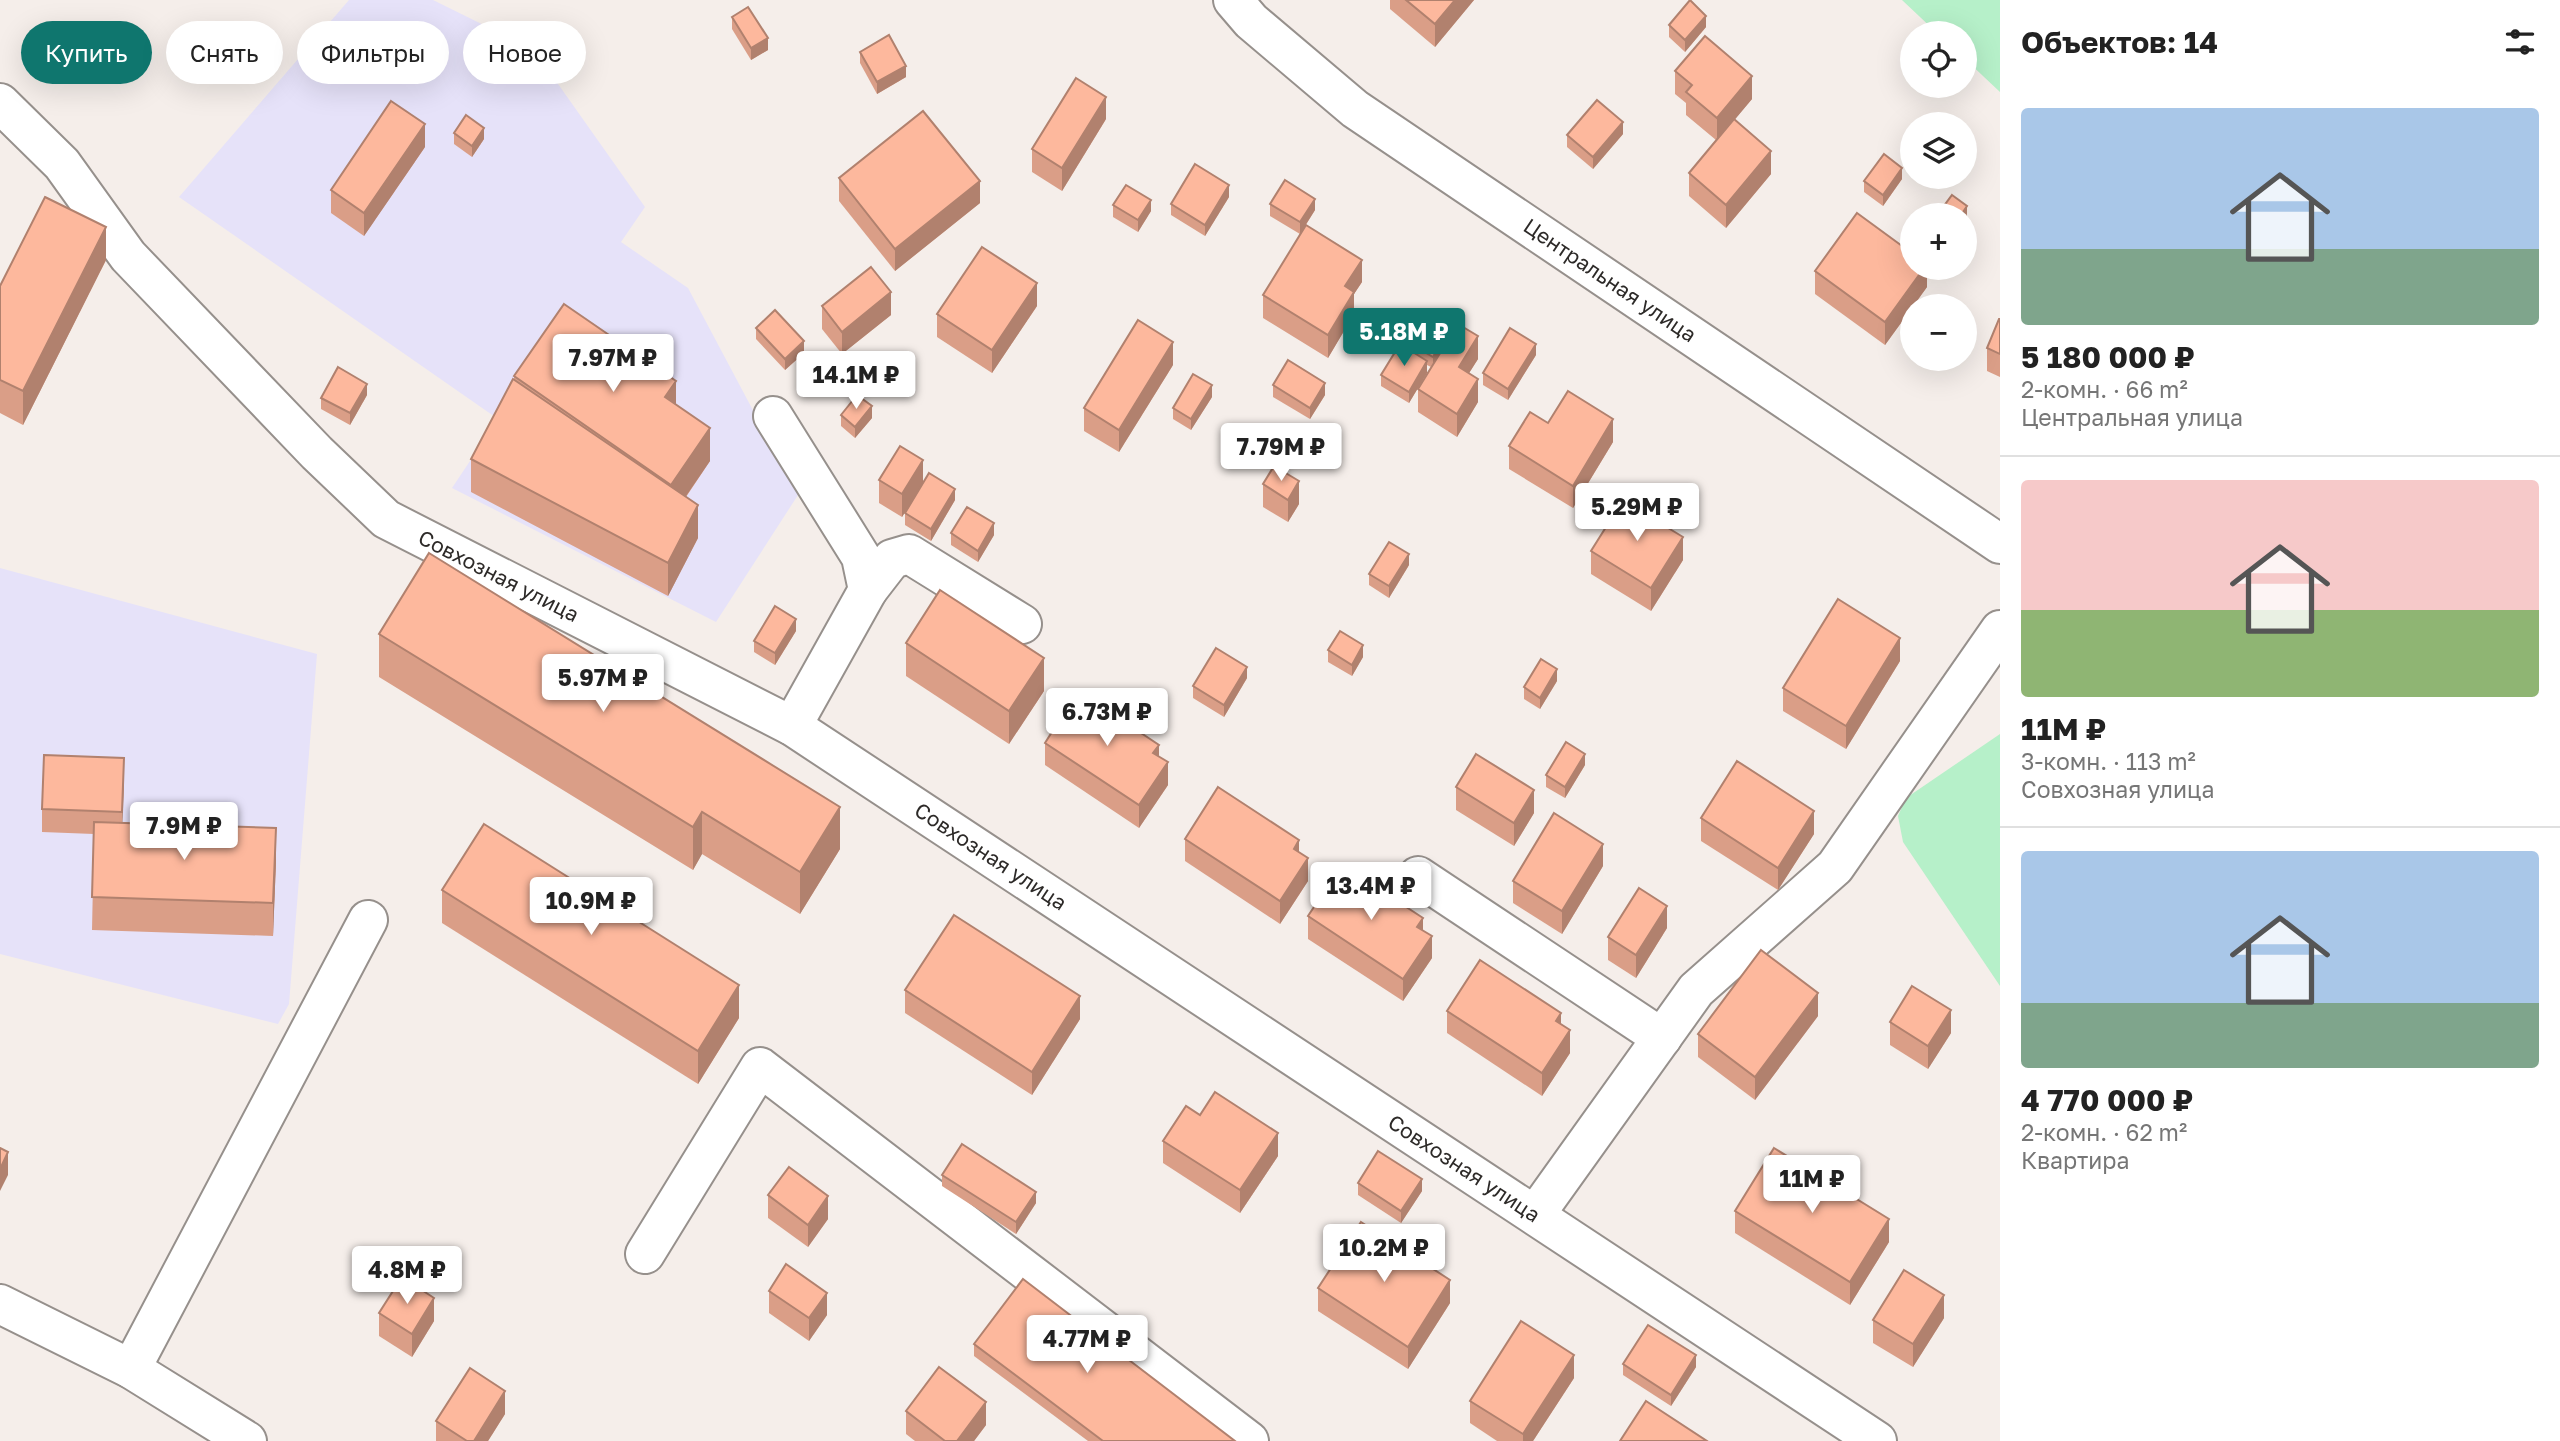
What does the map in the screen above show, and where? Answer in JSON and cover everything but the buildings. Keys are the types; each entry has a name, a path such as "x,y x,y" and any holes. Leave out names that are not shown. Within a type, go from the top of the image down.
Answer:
{"street":[{"name":"Центральная улица","path":"1233,0 1251,21 1355,109 2000,544"},
{"name":"Совхозная улица","path":"0,103 62,164 128,256 317,453 386,519 792,726 1877,1441"},
{"path":"773,416 860,556 868,590"},
{"path":"792,726 868,590 892,559 909,554 1022,624"},
{"path":"1535,1215 1696,990 1835,867 2000,630"},
{"path":"1418,877 1661,1038"},
{"path":"131,1369 368,920"},
{"path":"645,1254 760,1068 1250,1441"},
{"path":"0,1304 131,1369 247,1441"}],"shaded area":[{"path":"349,0 433,0 475,21 463,21 463,84 558,84 645,207 621,242 688,288 798,495 716,622 452,488 498,419 179,197 277,84 283,84 283,76 297,60 297,84 449,84 449,21 331,21"},
{"path":"0,568 317,654 289,1004 278,1024 0,954"}],"green space":[{"path":"1902,0 2000,0 2000,92 1977,70 1977,21 1924,21"},
{"path":"2000,734 2000,986 1903,842 1898,816 1906,798"}]}
